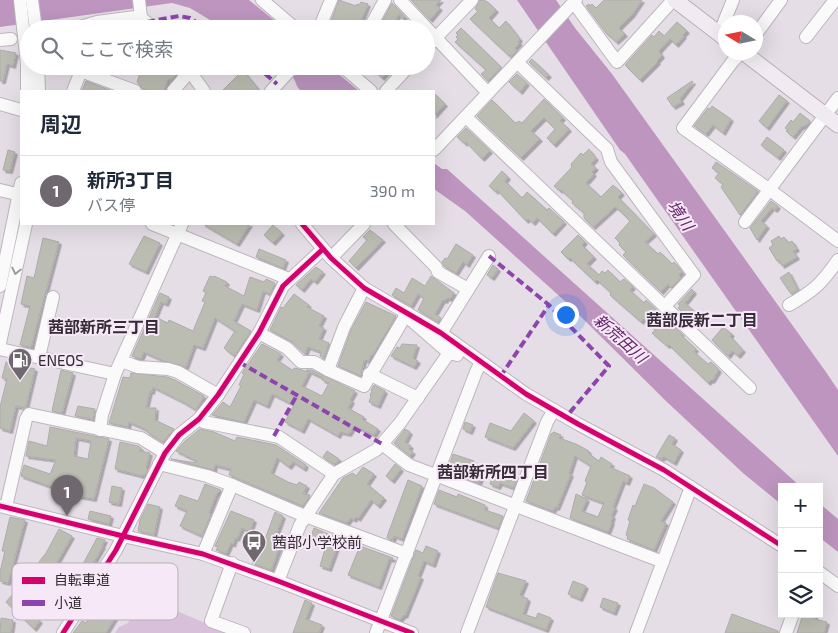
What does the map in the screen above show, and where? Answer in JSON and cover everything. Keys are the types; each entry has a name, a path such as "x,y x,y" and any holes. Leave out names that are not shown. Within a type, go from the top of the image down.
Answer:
{"main road":[{"path":"676,0 718,34"},
{"path":"752,60 838,125"}],"street":[{"path":"20,0 28,20"},
{"path":"32,0 32,20"},
{"path":"262,0 285,20"},
{"path":"323,20 331,0"},
{"path":"374,20 385,0"},
{"path":"400,0 414,20"},
{"path":"435,39 472,0"},
{"path":"435,147 574,3 616,62 676,0"},
{"path":"727,15 733,0"},
{"path":"763,24 781,0"},
{"path":"806,37 835,0"},
{"path":"120,20 135,17 140,10 148,20"},
{"path":"435,47 488,93"},
{"path":"734,60 683,128 838,241"},
{"path":"518,63 607,149 610,162 694,275 665,306"},
{"path":"27,75 27,90"},
{"path":"38,75 39,90"},
{"path":"73,90 79,75"},
{"path":"98,75 133,90"},
{"path":"174,90 184,75"},
{"path":"192,75 203,90"},
{"path":"272,90 286,75"},
{"path":"354,75 370,90"},
{"path":"387,90 401,75"},
{"path":"745,222 838,98"},
{"path":"0,104 20,110"},
{"path":"466,117 750,388"},
{"path":"0,190 20,191"},
{"path":"0,286 20,196"},
{"path":"0,343 26,225"},
{"path":"157,225 179,229 289,279"},
{"path":"303,225 327,253 364,288 441,333 500,377 554,410 664,470 778,543"},
{"path":"106,563 123,536 162,458 179,435 199,419 218,395 259,333 283,286 289,279 363,225"},
{"path":"395,225 436,267 438,272 468,289"},
{"path":"100,430 102,415 114,374 179,229"},
{"path":"441,333 489,256"},
{"path":"789,305 823,281 838,260"},
{"path":"328,370 344,327 364,288"},
{"path":"38,357 53,298"},
{"path":"259,333 286,348 301,362 314,362 364,386 369,374 407,313"},
{"path":"407,313 411,320 449,353 476,358"},
{"path":"0,349 114,374"},
{"path":"278,581 305,516 334,474 376,450 382,444 400,424 449,353"},
{"path":"379,627 476,372 476,358"},
{"path":"121,360 138,367 168,369 178,372 218,395"},
{"path":"369,374 418,398"},
{"path":"467,633 514,505 547,422 554,410"},
{"path":"407,554 305,516 162,458 141,438 29,414 26,419 3,506 203,554 232,563 278,581 379,627 412,633"},
{"path":"199,419 204,422 279,437 334,474"},
{"path":"382,444 409,465 663,562"},
{"path":"203,554 232,485"},
{"path":"636,633 691,487"},
{"path":"232,563 211,621 244,633"},
{"path":"820,573 838,586"},
{"path":"786,633 792,618"},
{"path":"63,633 71,620"}],"shaded area":[{"path":"178,612 229,633 115,633 119,627 128,623 129,620 178,620"}],"water":[{"path":"0,0 249,0 274,20 210,20 190,8 172,3 50,20 20,20 20,24 0,27"},
{"name":"境川","path":"517,0 556,0 575,28 612,74 826,372 838,390 838,456 625,154 620,150"},
{"path":"291,75 340,75 358,90 301,90"},
{"name":"新荒田川","path":"435,164 442,169 447,169 797,483 778,483 778,502 743,473 667,402 567,303 465,211 435,190"},
{"path":"823,506 838,519 838,552 823,540"}],"building":[{"path":"339,0 356,6 361,2 368,4 361,20 331,20"},
{"path":"411,0 441,0 436,5 440,8 430,20"},
{"path":"480,0 489,3 496,10 489,18 499,28 506,21 520,39 518,42 520,43 515,48 517,50 512,56 508,55 470,19 478,11 475,9"},
{"path":"604,0 642,0 632,15 619,28 625,34 616,42 606,33 586,6 592,4 596,8"},
{"path":"392,3 405,17 403,19 399,14 396,20 383,20"},
{"path":"677,22 687,31 684,36 676,45 670,39 659,51 662,56 658,62 640,80 625,65 652,35 654,37 659,31 664,36"},
{"path":"461,28 501,67 488,81 481,74 486,70 455,42 458,39 456,33"},
{"path":"0,50 16,53 13,66 7,64 3,81 0,81"},
{"path":"532,59 549,75 546,78 529,62"},
{"path":"517,74 527,83 520,92 509,82"},
{"path":"139,75 176,75 171,80 168,79 164,90 143,89 137,82"},
{"path":"238,75 247,75 259,90 223,90"},
{"path":"86,81 109,90 82,90"},
{"path":"692,81 680,99 682,102 673,107 667,98"},
{"path":"435,94 445,104 435,115"},
{"path":"779,95 787,101 767,128 759,121"},
{"path":"544,99 563,118 560,121 569,129 554,145 547,138 555,129 544,118 531,131 540,139 521,158 477,116 492,100 513,121 522,123"},
{"path":"712,106 731,119 723,133 713,125 706,134 694,126 708,108 710,109"},
{"path":"800,113 810,121 807,125 801,127 793,137 785,128"},
{"path":"466,128 490,151 482,159 466,142 465,144 457,137"},
{"path":"767,137 784,150 778,158 761,145"},
{"path":"589,149 596,158 591,164 596,168 592,172 594,174 586,183 601,197 613,185 622,193 618,197 654,234 645,242 658,254 660,252 672,264 674,262 682,272 679,275 681,277 671,288 668,284 661,292 623,255 626,252 615,238 630,221 620,211 615,207 593,227 584,218 584,213 572,203 573,201 554,186 572,167 572,163 581,153 583,155"},
{"path":"8,150 15,152 10,171 3,170"},
{"path":"716,162 758,191 740,215 721,187 723,184 715,178 719,173 712,168"},
{"path":"502,171 508,177 505,181 522,198 527,192 564,222 553,234 537,218 533,223 528,219 526,221 497,190 496,192 489,186"},
{"path":"771,201 778,206 775,210 772,208 761,221 767,226 757,240 750,228"},
{"path":"205,225 249,225 237,244"},
{"path":"273,225 282,233 273,243 264,235"},
{"path":"370,230 383,240 356,268 349,261 367,240 363,237"},
{"path":"578,235 585,242 582,245 594,257 587,264 599,275 602,271 605,273 608,270 620,282 624,279 633,287 630,290 644,303 646,300 682,334 696,349 694,352 708,364 711,362 719,370 712,381 708,383 669,345 667,346 652,333 655,330 643,319 641,322 610,295 611,293 597,280 595,282 561,252"},
{"path":"144,236 160,243 146,272 129,264"},
{"path":"779,236 781,239 784,237 788,243 792,241 797,249 793,251 797,257 782,266 769,248 773,245 771,241"},
{"path":"43,238 59,242 31,347 20,345 30,306 21,304 27,276 34,278"},
{"path":"456,244 473,255 467,265 463,262 456,273 444,266 442,262 445,258 447,259"},
{"path":"259,249 286,260 283,268 256,257"},
{"path":"493,265 498,269 492,278 487,275"},
{"path":"316,267 323,272 315,282 311,279 302,290 296,285"},
{"path":"789,272 798,290 791,294 780,278"},
{"path":"210,276 227,282 225,286 244,296 250,277 264,282 266,279 275,283 270,294 263,291 257,310 242,304 234,321 251,331 234,356 224,348 235,331 215,318 203,348 194,345 186,367 164,361 144,352 141,359 132,356 160,293 169,297 166,304 161,302 155,317 168,323 169,320 193,331 205,302 202,301 206,293 203,291"},
{"path":"431,276 454,293 450,299 443,300 435,314 441,318 438,322 418,310 424,298 418,294 411,306 392,295 396,288 404,293 412,278 425,286"},
{"path":"692,289 694,292 685,303 694,311 688,318 678,308 680,306 678,304"},
{"path":"294,294 309,305 307,307 324,316 319,326 324,328 319,339 329,343 324,358 320,356 321,352 308,347 305,354 291,341 270,330 281,307 283,308"},
{"path":"366,302 396,316 369,361 364,360 361,376 338,366 351,330"},
{"path":"723,327 732,334 730,336 743,350 738,356 732,351 728,356 712,340"},
{"path":"262,344 281,354 277,360 292,370 295,368 309,372 302,386 322,396 329,383 306,370 312,370 355,391 348,408 364,417 362,419 378,429 374,435 354,426 349,434 340,432 338,436 308,419 302,431 285,422 294,405 272,394 267,406 254,400 244,422 212,415 223,402 230,407 241,386 239,385 244,374 242,373"},
{"path":"402,344 417,345 413,358 418,361 414,367 391,356 397,347 400,348"},
{"path":"6,362 35,369 26,407 16,406 10,431 0,428 0,407 7,379 2,378"},
{"path":"61,370 73,373 62,413 52,411"},
{"path":"131,373 167,377 204,396 196,410 153,387 152,392 150,391 146,408 156,408 155,420 174,429 163,442 147,432 147,430 129,422 128,427 109,423 123,377 130,378"},
{"path":"374,385 385,391 378,406 369,402"},
{"path":"78,406 95,409 93,419 75,416"},
{"path":"524,413 534,421 513,448 485,437 490,423 511,431"},
{"path":"465,422 473,425 470,432 463,429"},
{"path":"50,427 109,439 94,499 78,496 80,492 62,485 61,488 53,485 52,487 21,476 24,465 50,474 56,460 26,456 29,441 47,446","holes":["76,438 91,441 88,459 74,456"]},
{"path":"200,429 214,432 235,441 237,437 276,445 306,465 304,469 293,462 289,467 277,458 271,473 288,482 297,485 299,482 307,486 303,494 310,495 303,506 229,475 231,469 215,465 214,470 171,459 196,463 197,461 176,451"},
{"path":"405,429 410,432 405,442 411,446 409,449 413,452 410,456 394,443"},
{"path":"554,432 561,435 559,438 589,451 588,453 599,461 601,457 612,464 610,467 630,476 627,483 623,481 613,507 615,508 611,516 613,516 612,522 608,532 570,518 576,494 587,499 582,511 598,517 604,503 582,495 591,466 575,456 569,474 571,474 557,508 555,507 553,511 526,501 551,434"},
{"path":"669,435 675,438 672,444 681,450 674,463 664,457 661,459 656,457"},
{"path":"120,442 138,446 141,448 140,451 150,453 146,468 148,469 145,475 142,476 115,469"},
{"path":"327,451 339,459 337,463 334,464 323,457"},
{"path":"453,454 474,461 469,473 481,478 479,483 461,476 462,473 449,466"},
{"path":"395,464 401,469 392,481 386,476"},
{"path":"363,467 374,474 367,484 384,498 378,506 371,500 358,519 356,517 354,520 351,518 347,523 319,513 343,478 353,473 356,476"},
{"path":"495,470 517,479 513,488 500,483 498,487 490,484"},
{"path":"408,480 422,486 402,539 394,536 393,540 387,538 388,534"},
{"path":"205,484 221,490 216,495 202,536 180,526 187,511 175,506 180,495 198,501"},
{"path":"644,484 654,488 673,502 661,521 666,523 654,550 627,539 628,536 626,535 633,505 635,506"},
{"path":"112,486 122,488 119,504 109,502"},
{"path":"439,490 457,497 458,494 485,505 485,510 503,516 498,528 434,504"},
{"path":"148,504 160,507 154,535 138,531 140,520"},
{"path":"90,511 111,516 109,524 88,519"},
{"path":"231,511 254,520 250,532 242,528 237,539 235,538 233,545 231,543 226,554 216,550 218,547 215,546"},
{"path":"275,512 283,516 275,538 282,541 271,570 252,563 257,552 260,553"},
{"path":"10,517 25,520 8,583 0,581 5,551 2,551"},
{"path":"314,528 340,539 329,569 320,566 326,546 310,540"},
{"path":"59,529 72,536 57,563 38,563"},
{"path":"97,538 105,540 93,563 83,563"},
{"path":"360,546 393,558 392,560 389,559 379,587 348,575"},
{"path":"426,546 438,551 433,565 424,561 418,576 421,577 405,616 400,620 391,616 416,550 423,553"},
{"path":"498,573 526,581 520,595 528,599 523,614 536,618 538,613 551,618 546,630 486,607"},
{"path":"573,581 586,586 580,599 568,594"},
{"path":"12,595 12,608 6,602"},
{"path":"603,598 618,603 614,613 600,607"},
{"path":"305,600 312,603 306,619 322,625 319,633 293,633"},
{"path":"732,614 778,631 778,633 725,633"},
{"path":"1,618 13,620 11,633 0,633"},
{"path":"802,618 814,618 827,622 824,633 797,633"},
{"path":"25,620 40,621 34,629"},
{"path":"88,620 114,620 106,633 73,633 82,621 86,623"}],"marked path":[{"path":"158,20 179,16 193,20"},
{"path":"266,75 277,84"},
{"path":"489,256 549,305 609,366 566,417"},
{"path":"500,377 549,305"},
{"path":"239,362 382,444"},
{"path":"274,436 297,395"}],"cycle path":[{"path":"303,225 331,258 364,288 441,333 526,394 664,470 778,543"},
{"path":"108,563 165,453 179,435 199,419 218,395 259,333 283,286 323,249"},
{"path":"0,506 203,554 412,633"},
{"path":"63,633 71,620"}],"place":[{"name":"ENEOS","path":"20,381"},
{"name":"新所3丁目","path":"67,516"},
{"name":"茜部小学校前","path":"254,563"}],"district":[{"name":"茜部辰新二丁目","path":"702,319"},
{"name":"茜部新所三丁目","path":"104,326"},
{"name":"茜部新所四丁目","path":"493,471"}]}
